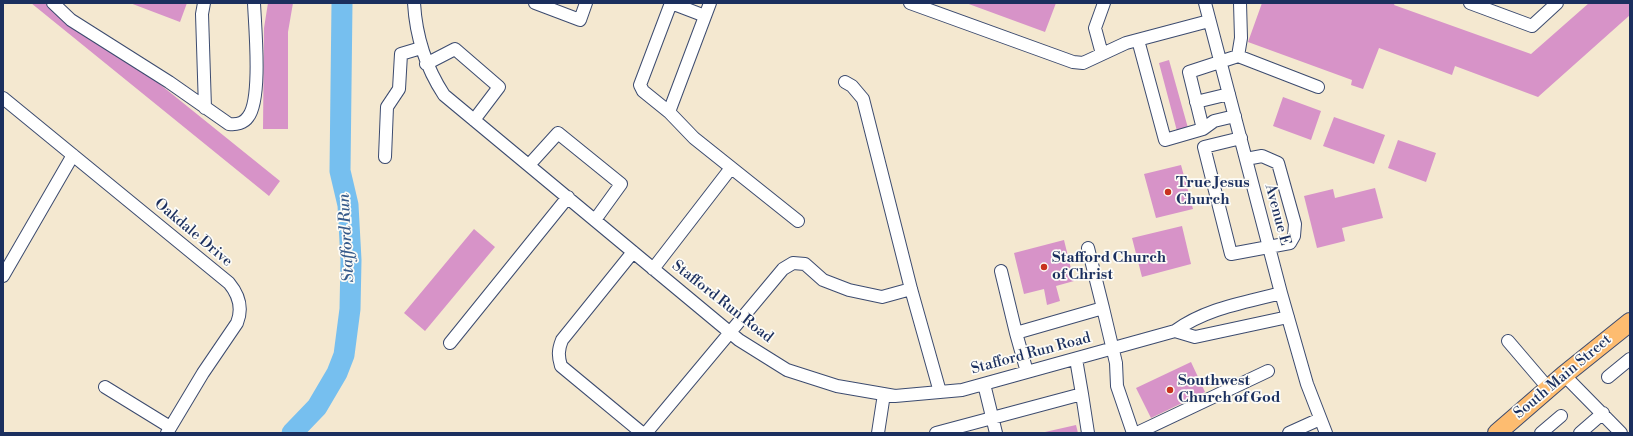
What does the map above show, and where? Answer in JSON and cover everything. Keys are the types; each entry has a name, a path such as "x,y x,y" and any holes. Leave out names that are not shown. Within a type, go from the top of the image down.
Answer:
{"highway":[{"name":"South Main Street","path":"1502,432 1564,375 1629,324"}],"street":[{"path":"53,3 72,20 169,82 229,124 234,125 242,122 248,117 256,98 254,3"},
{"path":"204,3 202,14 205,108"},
{"name":"Stafford Run Road","path":"414,3 421,48 426,64 444,95 731,333 787,370 837,386 895,396 962,390 1175,331 1191,319 1210,312 1281,293"},
{"path":"535,3 580,20 586,3"},
{"path":"705,16 671,3 640,85 643,91 669,112 694,138 798,221"},
{"path":"669,112 710,3"},
{"path":"910,3 1073,62 1084,63 1102,54 1138,40 1209,21"},
{"path":"1102,54 1095,28 1104,3"},
{"name":"Avenue E","path":"1205,3 1281,293 1320,419 1326,433"},
{"path":"1238,56 1241,38 1240,3"},
{"path":"1470,3 1532,26 1557,3"},
{"path":"1138,40 1165,140 1203,129 1214,121 1235,116"},
{"path":"385,157 387,107 400,89 401,54 421,48"},
{"path":"426,64 455,49 499,87 474,120"},
{"path":"1203,129 1189,72 1221,63 1238,56 1318,87"},
{"path":"845,82 852,86 863,99 940,392"},
{"path":"1196,102 1229,94"},
{"name":"Oakdale Drive","path":"3,98 229,283 237,293 240,315 237,323 169,430"},
{"path":"529,165 558,133 621,184 595,220"},
{"path":"1241,138 1204,147 1231,254 1290,243 1294,236 1295,224 1278,163 1262,156 1246,159"},
{"path":"3,276 73,155"},
{"path":"653,269 731,168"},
{"path":"450,343 568,197"},
{"path":"1088,248 1116,363 1117,386 1133,433"},
{"path":"633,252 562,340 558,348 558,358 561,366 642,433"},
{"path":"646,433 783,269 794,263 805,264 823,280 849,290 882,297 912,289"},
{"path":"1001,271 1027,372"},
{"path":"1016,333 1103,308"},
{"path":"1175,331 1195,337 1288,317"},
{"path":"1508,342 1549,389"},
{"path":"1076,359 1088,433"},
{"path":"1608,377 1630,359"},
{"path":"1137,433 1268,370"},
{"path":"1564,375 1621,433"},
{"path":"984,384 996,433"},
{"path":"105,387 169,430"},
{"path":"878,433 884,394"},
{"path":"936,433 1082,394"},
{"path":"1580,433 1602,413"},
{"path":"1541,433 1561,416"},
{"path":"1289,433 1320,419"}],"building":[{"path":"31,3 59,3 280,181 269,196"},
{"path":"130,3 187,3 180,22"},
{"path":"268,3 293,3 288,32 288,129 263,129 264,28"},
{"path":"966,3 1056,3 1045,32"},
{"path":"1262,3 1395,3 1394,5 1531,54 1589,3 1630,3 1630,15 1538,97 1455,66 1452,75 1379,48 1363,89 1351,85 1352,80 1248,42"},
{"path":"1169,60 1188,128 1177,131 1159,63"},
{"path":"1283,97 1321,111 1311,140 1273,126"},
{"path":"1334,117 1385,135 1374,164 1323,146"},
{"path":"1398,140 1436,153 1426,182 1388,168"},
{"name":"True Jesus Church","path":"1181,165 1193,209 1156,218 1144,174"},
{"path":"1375,188 1383,218 1342,228 1345,241 1317,248 1304,196 1333,189 1335,198"},
{"path":"1182,226 1191,264 1142,277 1132,238"},
{"path":"474,229 495,247 425,331 404,313"},
{"name":"Stafford Church of Christ","path":"1064,240 1074,281 1056,286 1060,301 1047,305 1044,289 1024,294 1014,253"},
{"name":"Southwest Church of God","path":"1191,362 1205,392 1151,418 1136,388"},
{"path":"1076,425 1078,433 1045,433 1045,432"}],"waterway":[{"name":"Stafford Run","path":"292,433 317,407 337,373 344,355 350,309 351,260 348,205 340,171 342,3"}],"place":[{"name":"True Jesus Church","path":"1168,192"},
{"name":"Stafford Church of Christ","path":"1044,267"},
{"name":"Southwest Church of God","path":"1170,390"}]}
